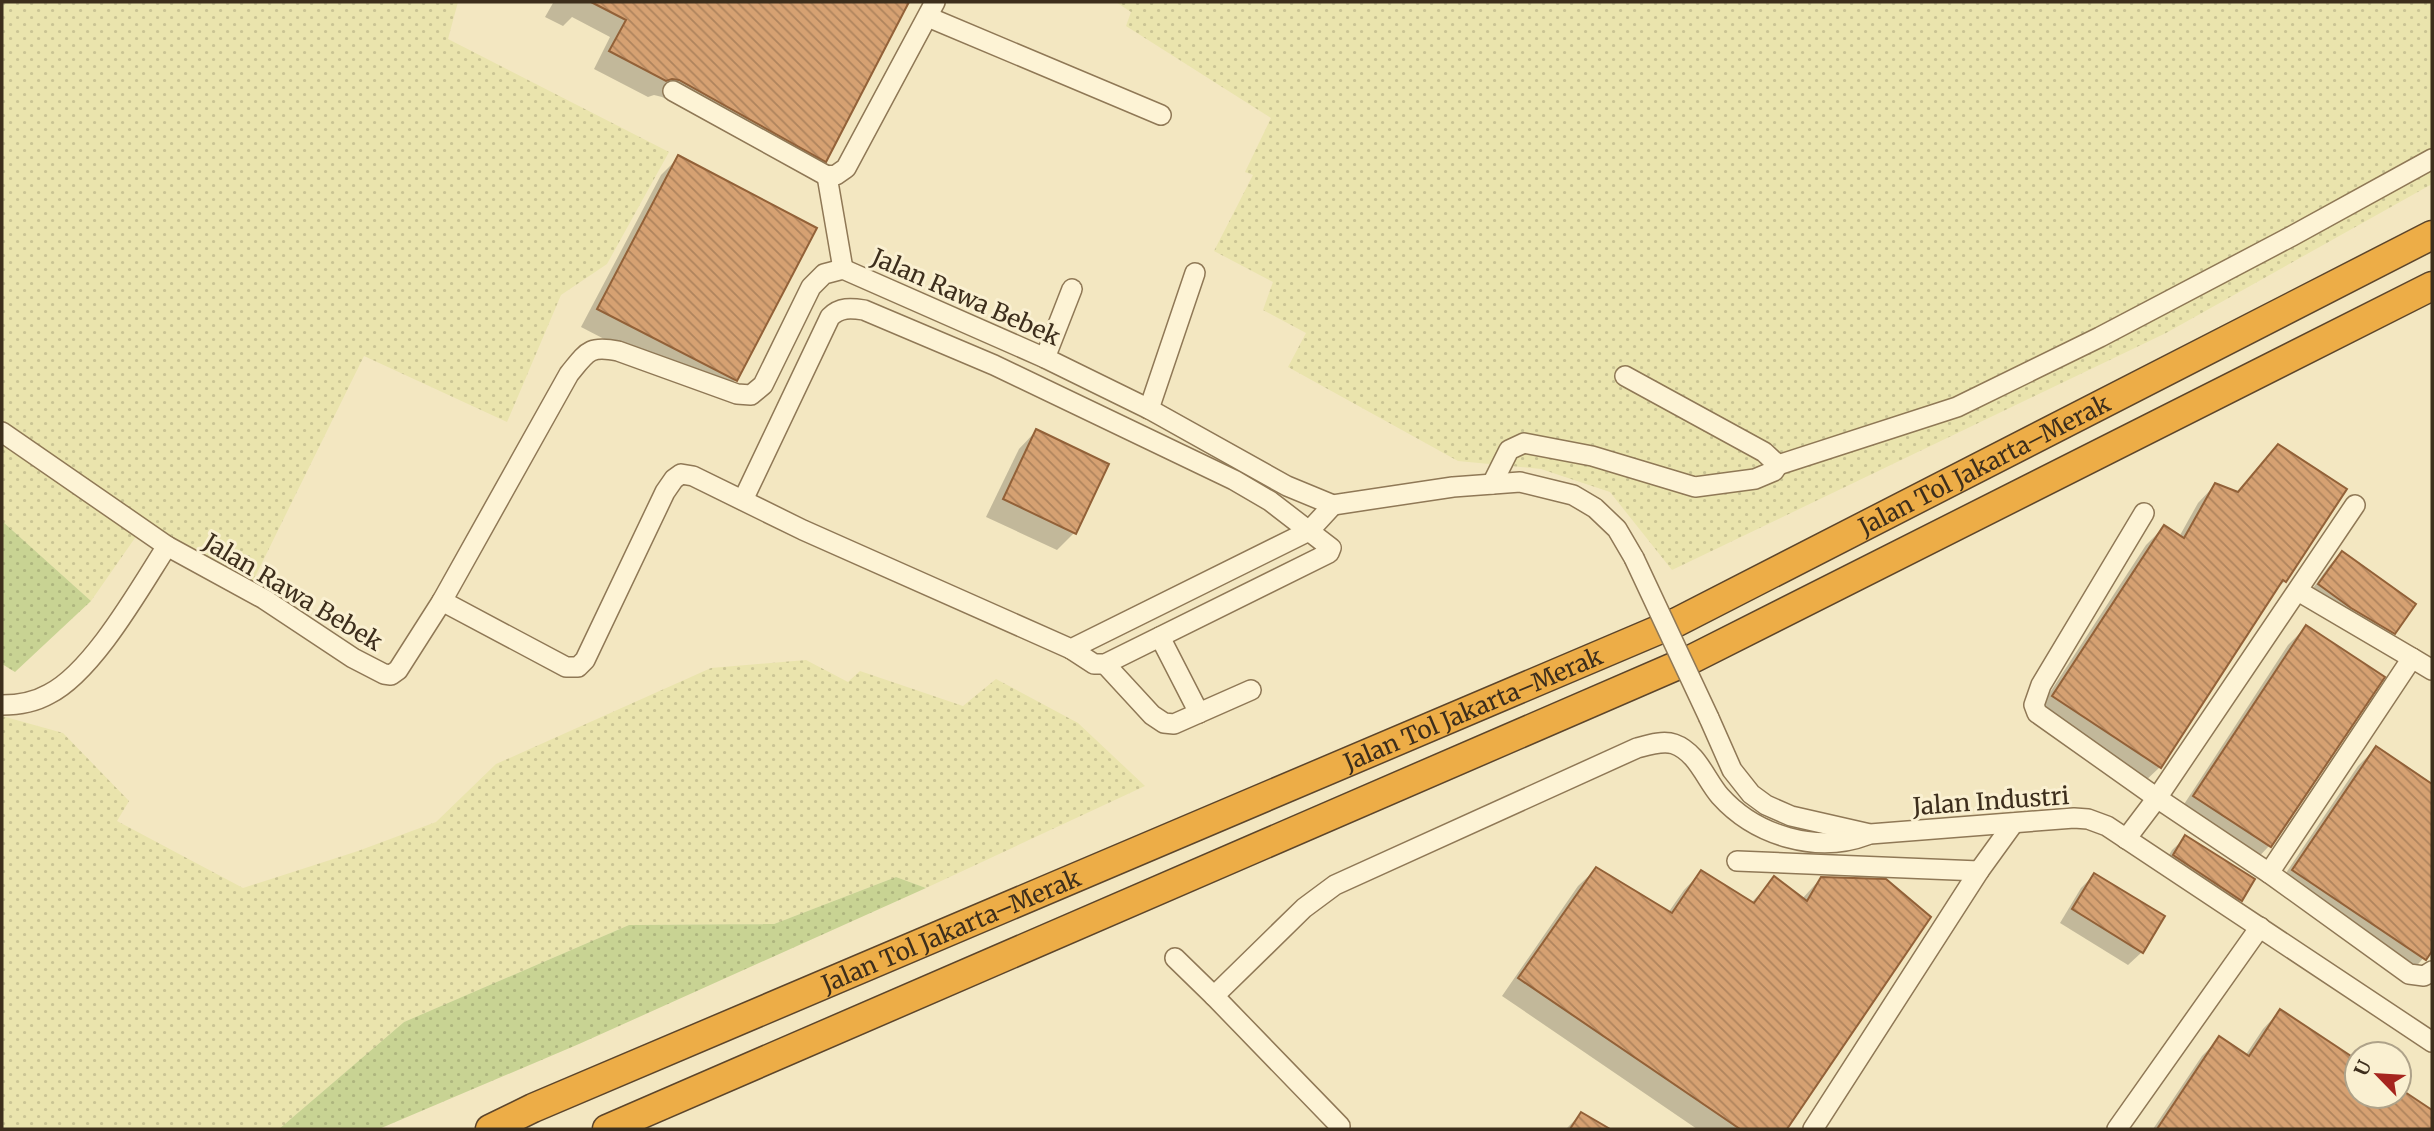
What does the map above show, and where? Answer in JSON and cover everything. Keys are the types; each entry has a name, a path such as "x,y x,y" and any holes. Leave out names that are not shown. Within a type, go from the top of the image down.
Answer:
{"highway":[{"name":"Jalan Tol Jakarta–Merak","path":"490,1129 558,1097 1676,622 2432,234"},
{"name":"Jalan Tol Jakarta–Merak","path":"607,1129 1692,659 2432,286"}],"street":[{"path":"673,91 827,176 836,175 846,168 932,9 1161,115"},
{"path":"1071,649 1309,531 1332,505 1405,493 1492,484 1509,450 1524,443 1592,456 1695,487 1755,479 1774,471 1778,465 1957,407 2100,337 2432,159"},
{"path":"827,176 843,269"},
{"name":"Jalan Rawa Bebek","path":"2,432 167,546 264,599 353,658 391,675 398,670 442,601 569,374 584,356 600,347 618,351 737,394 751,395 763,385 811,287 824,274 843,269 1045,358 1149,408 1287,486 1332,505"},
{"path":"1149,408 1195,273"},
{"path":"1045,358 1072,289"},
{"path":"442,601 566,667 578,667 585,660 665,492 677,475 681,474 693,476 743,500 816,535 1071,649 1094,664 1105,664 1329,553 1331,548 1270,501 1171,448 994,365 864,310 851,308 836,311 830,317 743,500"},
{"path":"1625,376 1764,452 1778,465"},
{"name":"Jalan Industri","path":"1492,484 1520,482 1573,495 1595,508 1617,529 1634,558 1732,770 1751,794 1766,805 1791,816 1870,834 2088,819 2107,826 2432,1042"},
{"path":"2126,839 2157,798 2356,505"},
{"path":"2144,513 2041,685 2034,705 2038,713 2409,974 2424,976 2432,971"},
{"path":"2,705 17,705 48,695 67,682 119,622 167,546"},
{"path":"2298,591 2432,670"},
{"path":"1160,637 1199,713"},
{"path":"2269,873 2412,658"},
{"path":"1105,664 1152,715 1164,723 1174,724 1251,690"},
{"path":"1214,996 1304,908 1335,885 1653,743 1674,744 1689,754 1702,768 1718,794 1736,812 1759,827 1786,837 1817,842 1849,842 1870,834"},
{"path":"1813,1129 1979,872 2013,824"},
{"path":"1737,861 1979,872"},
{"path":"2117,1129 2260,927"},
{"path":"1175,958 1340,1126"}],"shaded area":[{"path":"2,2 458,2 448,39 669,152 607,264 561,295 507,422 364,356 251,585 144,525 91,601 2,521"},
{"path":"1116,2 2432,2 2432,184 2166,333 1672,570 1610,492 1541,469 1458,461 1288,367 1306,333 1263,310 1273,282 1214,251 1253,175 1245,172 1271,118 1126,26 1131,12"},
{"path":"806,660 848,682 860,671 963,706 996,679 1078,723 1145,786 926,888 896,877 774,924 629,925 404,1022 279,1129 2,1129 2,716 63,733 129,801 117,821 243,888 358,851 436,822 496,764 711,668"}],"green space":[{"path":"2,521 91,601 15,672 2,664"},
{"path":"896,877 926,888 579,1044 379,1129 279,1129 404,1022 629,925 774,924"}],"building":[{"path":"591,2 909,2 826,162 679,80 666,81 609,51 626,20"},
{"path":"678,155 817,228 737,381 597,309"},
{"path":"1036,429 1109,464 1076,534 1003,499"},
{"path":"2278,444 2347,489 2286,582 2283,580 2161,768 2052,696 2164,525 2184,538 2215,483 2238,492"},
{"path":"2342,551 2416,604 2395,634 2351,608 2318,584"},
{"path":"2306,625 2385,677 2271,847 2193,796"},
{"path":"2376,746 2432,784 2432,951 2426,960 2292,870"},
{"path":"2185,835 2255,879 2242,901 2173,855"},
{"path":"1596,867 1672,913 1701,870 1754,903 1774,876 1807,901 1821,877 1886,879 1931,917 1787,1129 1740,1129 1518,978"},
{"path":"2094,873 2165,916 2143,953 2072,909"},
{"path":"2280,1009 2343,1051 2343,1110 2413,1110 2413,1097 2432,1110 2432,1129 2157,1129 2219,1036 2249,1056"},
{"path":"1581,1112 1610,1129 1570,1129"}]}
